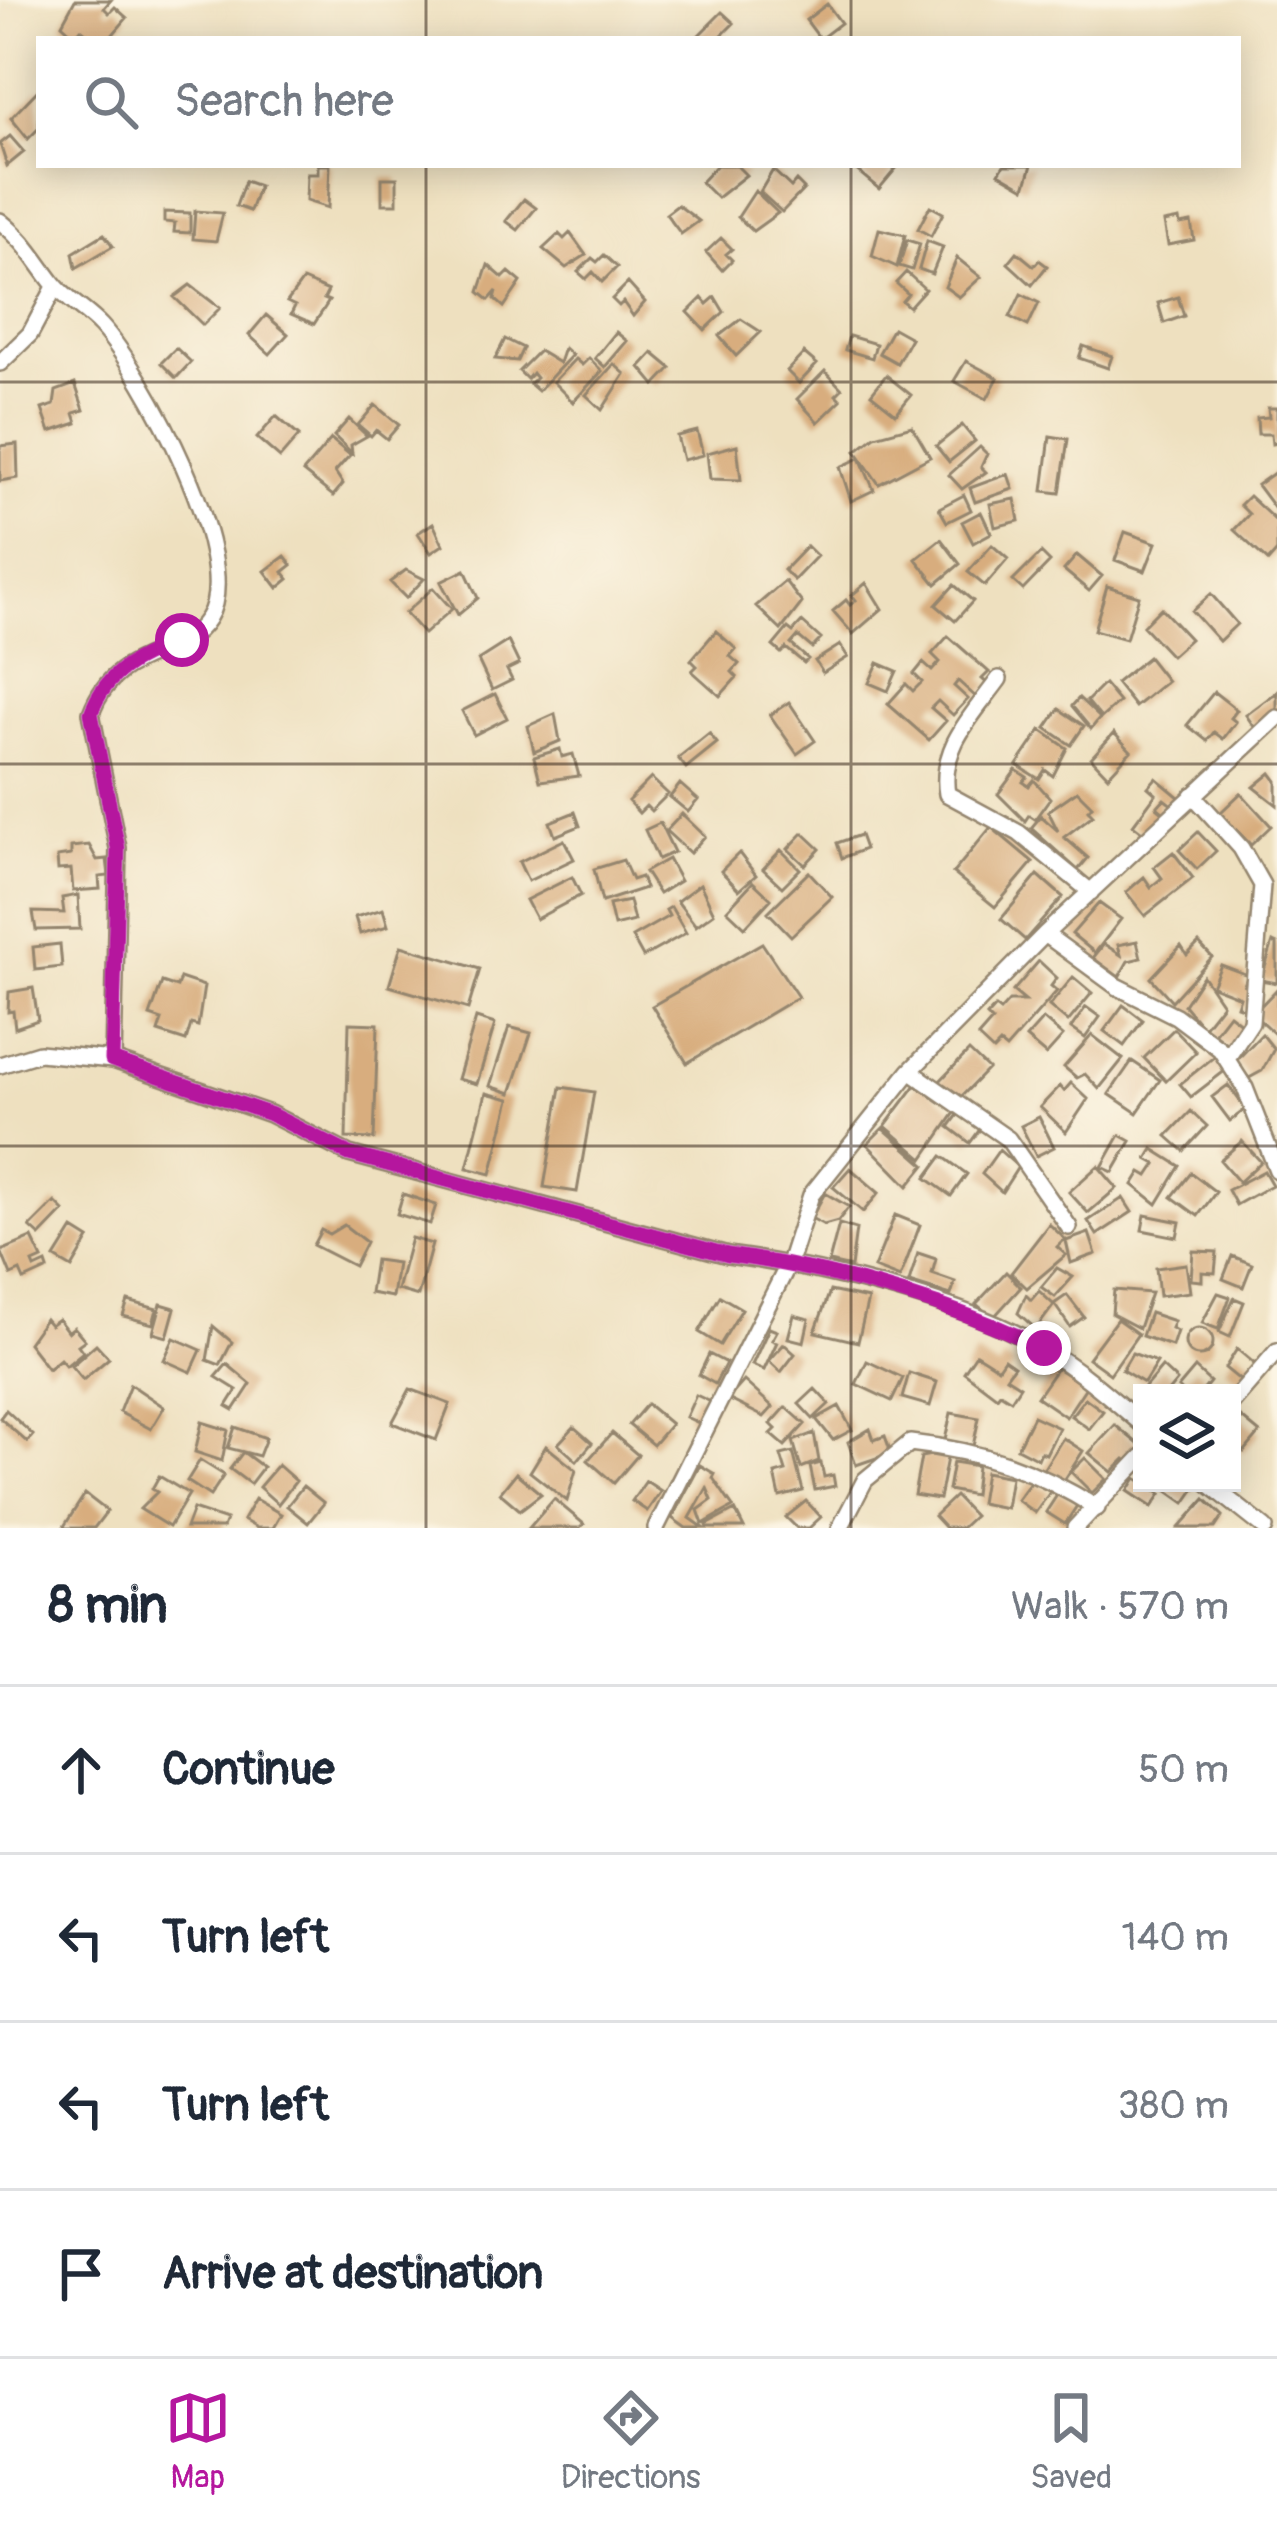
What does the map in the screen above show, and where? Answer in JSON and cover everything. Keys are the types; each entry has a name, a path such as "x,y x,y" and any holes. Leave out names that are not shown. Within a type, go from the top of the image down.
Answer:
{"street":[{"path":"0,221 29,244 55,286 102,328 197,486 216,597 208,620 182,640 136,658 114,675 99,692 91,713 118,848 112,1060"},
{"path":"0,362 30,334 55,286"},
{"path":"999,679 950,746 946,794 1019,833 1091,892"},
{"path":"656,1528 789,1263 811,1195 910,1071 1045,934 1277,718"},
{"path":"1193,795 1241,848 1262,885 1251,1022 1227,1058"},
{"path":"1045,934 1116,986 1193,1026 1227,1058 1245,1088 1277,1170"},
{"path":"0,1065 39,1054 112,1060 270,1114 349,1154 728,1255 789,1263 921,1297 1044,1348 1133,1417"},
{"path":"910,1071 1008,1138 1069,1227"},
{"path":"1241,1393 1277,1351"},
{"path":"840,1528 866,1480 910,1443 997,1458 1050,1479 1097,1508"},
{"path":"1075,1528 1133,1467"},
{"path":"1219,1492 1265,1528"}],"building":[{"path":"75,0 111,0 104,8 109,13 115,7 127,18 112,36 89,36 81,29 75,36 62,24"},
{"path":"827,4 841,23 818,36 806,20"},
{"path":"722,12 734,23 721,36 698,36"},
{"path":"36,92 36,131 28,139 11,118"},
{"path":"10,136 24,152 7,166 0,144"},
{"path":"318,168 330,168 328,208 306,201 307,174 318,174"},
{"path":"714,168 739,168 746,175 717,198 701,182"},
{"path":"856,168 896,168 879,189"},
{"path":"1002,168 1031,168 1025,188 999,173"},
{"path":"773,170 791,187 796,181 804,189 782,212 760,192"},
{"path":"382,178 397,178 397,204 382,204"},
{"path":"245,181 259,186 250,211 236,206"},
{"path":"755,191 778,213 753,231 738,217"},
{"path":"524,199 536,208 518,230 506,221"},
{"path":"678,205 699,221 681,234 666,214"},
{"path":"930,206 943,213 931,236 918,229"},
{"path":"195,211 223,213 216,241 193,239"},
{"path":"164,212 190,213 190,233 174,232 175,223 164,222"},
{"path":"1179,219 1180,224 1191,222 1194,240 1168,245 1164,222"},
{"path":"879,229 905,235 897,267 872,256"},
{"path":"570,233 586,255 566,268 543,249 559,234 564,239"},
{"path":"104,234 113,246 76,268 73,253"},
{"path":"721,238 732,249 726,254 732,260 722,270 706,252"},
{"path":"907,240 920,244 912,270 899,266"},
{"path":"927,241 943,247 932,274 919,269"},
{"path":"1017,252 1034,266 1039,260 1047,266 1032,285 1008,263"},
{"path":"604,255 617,267 602,282 593,272 586,279 578,272 592,258 597,262"},
{"path":"957,258 981,277 959,297 945,287"},
{"path":"488,265 503,278 509,272 521,282 504,307 495,299 497,291 489,300 479,292"},
{"path":"906,272 925,289 909,307 902,301 908,294 896,283"},
{"path":"303,280 328,291 324,299 329,301 314,324 291,314 295,306 287,302"},
{"path":"628,283 645,302 633,316 623,302 619,306 612,299"},
{"path":"190,285 220,308 203,325 174,297"},
{"path":"1021,294 1039,303 1028,326 1010,317"},
{"path":"715,297 724,312 705,330 688,312 702,298 707,304"},
{"path":"1178,297 1184,316 1164,323 1158,303"},
{"path":"266,315 288,334 270,354 249,335"},
{"path":"741,319 761,332 736,356 719,336"},
{"path":"893,328 911,338 897,363 879,353"},
{"path":"616,332 627,341 605,367 595,358"},
{"path":"849,336 876,344 872,358 845,350"},
{"path":"505,339 523,348 517,361 495,359"},
{"path":"1083,346 1112,356 1108,368 1079,358"},
{"path":"176,348 191,362 176,378 161,363"},
{"path":"564,348 572,355 538,391 530,384 536,378 532,373 527,379 519,371 539,351 559,363"},
{"path":"653,353 671,368 655,385 640,367"},
{"path":"804,353 817,364 799,383 787,371"},
{"path":"589,358 602,371 573,402 553,382 575,359 582,365"},
{"path":"966,361 998,378 987,399 954,381"},
{"path":"614,364 625,374 602,410 586,395"},
{"path":"825,371 842,389 836,395 841,400 818,422 797,399"},
{"path":"886,375 911,395 896,414 871,394"},
{"path":"75,384 84,410 74,413 77,423 50,432 42,409 54,405 56,391"},
{"path":"375,405 399,425 387,439 376,430 371,436 358,425"},
{"path":"1268,408 1277,408 1277,443 1272,444 1271,434 1258,434 1257,418 1269,417"},
{"path":"276,416 299,436 280,458 257,438"},
{"path":"349,419 367,436 351,445 352,453 334,436"},
{"path":"962,425 975,441 949,462 936,446"},
{"path":"912,426 930,457 879,484 856,451 875,436"},
{"path":"697,431 703,455 683,460 677,436"},
{"path":"1050,436 1068,439 1060,493 1043,491"},
{"path":"331,439 350,455 335,472 343,484 333,496 303,472"},
{"path":"17,444 18,478 0,481 0,446"},
{"path":"737,445 741,480 710,479 707,453"},
{"path":"980,447 987,454 981,467 986,472 962,489 949,475"},
{"path":"860,458 874,490 851,501 840,467"},
{"path":"1277,471 1277,512 1257,485"},
{"path":"1008,474 1013,489 975,502 970,488"},
{"path":"964,495 971,510 947,522 939,508"},
{"path":"1249,496 1277,522 1277,551 1268,561 1234,530 1249,514 1240,505"},
{"path":"1015,499 1019,521 995,527 990,504"},
{"path":"981,512 991,533 973,543 962,522"},
{"path":"433,523 443,545 431,553 418,533"},
{"path":"1125,532 1156,543 1145,571 1115,560"},
{"path":"941,539 960,564 936,584 916,559"},
{"path":"992,545 1008,559 985,586 968,572"},
{"path":"807,546 817,556 794,580 784,570"},
{"path":"1041,553 1050,562 1023,590 1013,581"},
{"path":"1077,555 1102,576 1089,591 1064,570"},
{"path":"285,556 292,565 283,572 289,579 278,588 265,571"},
{"path":"406,570 424,579 406,598 390,582"},
{"path":"465,570 478,598 458,615 441,582"},
{"path":"785,581 802,603 781,630 756,606"},
{"path":"866,583 882,609 853,634 833,611 846,600 850,605 856,600 852,595"},
{"path":"954,585 973,601 955,621 936,605"},
{"path":"1107,586 1139,596 1126,639 1094,630"},
{"path":"433,588 452,609 424,634 405,613"},
{"path":"1211,594 1237,624 1219,641 1192,611"},
{"path":"1161,608 1190,639 1171,656 1143,626"},
{"path":"802,622 821,639 812,648 798,636 791,644 808,659 804,663 786,648 781,653 773,646 788,628 793,632"},
{"path":"716,631 736,649 730,656 739,664 732,672 737,677 720,696 692,671 697,666 691,660"},
{"path":"948,636 989,672 982,679 989,685 977,698 958,681 954,686 968,699 953,715 938,701 931,708 946,721 929,740 888,704 906,684 913,691 922,682 914,674 923,663 932,671 940,662 932,654"},
{"path":"508,641 519,664 507,670 512,680 492,690 478,660"},
{"path":"840,645 848,657 823,673 815,661"},
{"path":"1148,657 1167,681 1135,707 1116,683"},
{"path":"878,663 897,671 888,691 869,683"},
{"path":"1104,684 1119,702 1101,718 1087,701"},
{"path":"1214,692 1237,710 1231,718 1236,722 1223,739 1214,732 1207,741 1187,725"},
{"path":"1277,692 1277,711 1255,728 1246,715"},
{"path":"495,694 507,718 474,735 462,711"},
{"path":"1079,698 1100,718 1091,729 1072,706"},
{"path":"789,702 815,741 797,754 770,715"},
{"path":"1059,709 1084,726 1071,745 1046,728"},
{"path":"555,714 560,741 534,752 528,726"},
{"path":"1041,730 1067,748 1053,776 1045,770 1039,779 1017,765"},
{"path":"709,733 717,743 686,768 678,758"},
{"path":"1114,733 1131,751 1108,776 1091,758"},
{"path":"560,749 562,757 573,754 579,776 540,781 534,757"},
{"path":"1016,770 1027,777 1023,782 1029,786 1034,780 1050,798 1035,819 1029,815 1025,821 998,794"},
{"path":"1271,773 1277,781 1277,805 1254,787"},
{"path":"651,778 668,794 651,811 646,806 639,813 628,801"},
{"path":"1156,778 1180,798 1173,806 1164,799 1157,807 1164,813 1146,835 1133,825 1156,794 1148,787"},
{"path":"680,784 698,800 688,812 670,797"},
{"path":"1077,791 1092,806 1088,810 1093,815 1064,837 1088,858 1078,870 1031,828 1041,816 1058,831 1048,811"},
{"path":"1241,793 1271,826 1251,845 1220,813"},
{"path":"575,812 580,826 555,836 550,822"},
{"path":"682,814 705,836 690,853 666,831"},
{"path":"660,823 674,852 658,859 645,830"},
{"path":"991,827 1033,862 995,907 953,873"},
{"path":"1198,832 1216,851 1197,869 1179,850"},
{"path":"803,833 820,849 805,865 788,849"},
{"path":"860,835 865,849 842,858 837,843"},
{"path":"564,840 574,859 528,881 519,862"},
{"path":"89,845 97,860 107,859 109,876 99,877 100,889 73,891 71,869 58,870 57,857 71,855 71,847"},
{"path":"781,850 800,869 782,887 763,869"},
{"path":"1173,852 1193,878 1145,916 1126,892 1144,877 1151,887 1162,878 1154,867"},
{"path":"739,853 756,875 739,890 721,871"},
{"path":"668,859 680,881 659,894 645,872"},
{"path":"623,860 632,880 641,877 645,888 602,902 594,869"},
{"path":"809,872 832,897 791,936 768,912"},
{"path":"1038,875 1063,897 1025,940 1001,919"},
{"path":"572,877 581,895 536,919 526,900"},
{"path":"753,882 771,899 745,927 727,910"},
{"path":"700,884 714,913 696,926 677,901"},
{"path":"78,895 80,929 36,930 33,912 64,913 62,898"},
{"path":"629,901 634,921 614,926 609,905"},
{"path":"1099,903 1121,919 1095,953 1072,934"},
{"path":"671,907 686,933 643,957 632,937 669,916 666,910"},
{"path":"383,909 388,926 360,934 355,917"},
{"path":"1137,941 1141,958 1128,961 1119,977 1093,958 1104,944 1121,955 1118,945"},
{"path":"1273,942 1277,944 1277,983 1261,980"},
{"path":"762,943 798,997 687,1063 652,1006"},
{"path":"1199,943 1212,957 1172,1001 1151,978 1181,946 1187,955"},
{"path":"60,944 62,967 35,970 33,947"},
{"path":"401,946 480,969 468,1009 389,986"},
{"path":"1039,961 1057,978 1051,986 1057,991 1006,1049 1000,1044 993,1051 978,1037 992,1021 987,1016 1009,1001 1025,1001 1013,991"},
{"path":"1221,965 1248,975 1244,985 1252,988 1245,1009 1237,1006 1240,997 1212,986"},
{"path":"1203,976 1222,1004 1203,1028 1184,1005"},
{"path":"1073,977 1092,993 1068,1022 1049,1006"},
{"path":"180,978 204,986 198,1026 191,1024 186,1041 158,1032 162,1020 150,1016 162,982 177,987"},
{"path":"33,988 38,1020 15,1028 13,1011 8,1012 9,992"},
{"path":"1277,989 1277,1036 1253,1014"},
{"path":"1123,1005 1143,1020 1124,1046 1104,1031"},
{"path":"1086,1007 1100,1017 1085,1038 1071,1028"},
{"path":"1229,1014 1246,1027 1229,1049 1212,1036"},
{"path":"476,1018 495,1024 477,1084 458,1079"},
{"path":"1043,1019 1063,1036 1046,1055 1026,1038"},
{"path":"349,1023 378,1024 374,1139 346,1138"},
{"path":"509,1027 531,1033 511,1093 490,1086"},
{"path":"1174,1029 1196,1052 1166,1081 1144,1058"},
{"path":"1262,1034 1274,1049 1262,1071 1249,1078 1235,1062"},
{"path":"1092,1035 1123,1059 1099,1089 1085,1074 1077,1078 1064,1067"},
{"path":"969,1051 988,1069 957,1101 938,1083"},
{"path":"1215,1056 1226,1070 1191,1097 1180,1084"},
{"path":"1132,1061 1160,1080 1137,1113 1109,1094"},
{"path":"919,1081 956,1111 923,1159 885,1126"},
{"path":"1071,1083 1088,1099 1066,1132 1040,1107 1060,1086 1064,1091"},
{"path":"1228,1085 1246,1109 1230,1121 1212,1097"},
{"path":"561,1087 594,1092 577,1192 544,1187"},
{"path":"486,1093 510,1099 491,1174 467,1168"},
{"path":"1191,1111 1207,1126 1184,1151 1167,1136"},
{"path":"960,1112 981,1128 970,1143 949,1127"},
{"path":"1039,1117 1054,1147 1036,1156 1021,1126"},
{"path":"883,1128 925,1165 908,1186 867,1144"},
{"path":"1120,1135 1131,1141 1113,1172 1102,1167"},
{"path":"1242,1141 1261,1162 1239,1182 1220,1160"},
{"path":"1153,1149 1180,1166 1157,1204 1133,1185 1141,1172 1148,1176 1156,1164 1147,1159"},
{"path":"999,1150 1018,1167 1002,1192 982,1174"},
{"path":"942,1156 967,1174 951,1196 926,1178"},
{"path":"1098,1166 1117,1188 1088,1213 1069,1192"},
{"path":"850,1168 879,1193 863,1212 833,1187"},
{"path":"1264,1171 1272,1185 1236,1205 1228,1190"},
{"path":"1191,1173 1216,1192 1198,1216 1172,1197"},
{"path":"825,1193 849,1207 838,1221 824,1225 811,1218"},
{"path":"403,1194 436,1205 430,1224 397,1214"},
{"path":"1123,1198 1132,1212 1097,1235 1088,1221"},
{"path":"55,1202 64,1211 40,1236 30,1227"},
{"path":"895,1215 920,1225 900,1278 874,1268"},
{"path":"1145,1215 1180,1222 1177,1237 1142,1230"},
{"path":"839,1224 856,1229 851,1267 829,1262"},
{"path":"1049,1224 1065,1239 1057,1247 1066,1255 1027,1288 1011,1273"},
{"path":"344,1225 366,1242 354,1266 313,1245 321,1230 329,1234"},
{"path":"73,1229 89,1239 72,1268 55,1258"},
{"path":"1089,1233 1096,1254 1071,1263 1066,1241"},
{"path":"32,1238 42,1259 33,1263 35,1268 46,1263 48,1269 24,1280 20,1271 11,1275 1,1251"},
{"path":"411,1238 432,1244 418,1296 397,1290"},
{"path":"1193,1251 1217,1252 1215,1273 1202,1272 1202,1281 1191,1280"},
{"path":"918,1253 936,1259 932,1274 955,1282 951,1295 909,1282"},
{"path":"1232,1256 1252,1264 1243,1287 1223,1279"},
{"path":"375,1260 397,1263 392,1297 370,1293"},
{"path":"1186,1264 1190,1292 1159,1296 1156,1268"},
{"path":"1057,1268 1073,1277 1055,1297 1041,1287"},
{"path":"1006,1272 1021,1287 993,1318 976,1304"},
{"path":"1114,1290 1151,1293 1139,1328 1112,1314"},
{"path":"830,1291 868,1299 858,1342 815,1332"},
{"path":"1039,1291 1054,1305 1036,1329 1018,1313 1026,1295 1031,1300"},
{"path":"1218,1293 1230,1297 1218,1329 1202,1323"},
{"path":"1067,1295 1084,1317 1070,1327 1054,1304"},
{"path":"720,1296 742,1309 720,1345 699,1332"},
{"path":"1234,1298 1244,1302 1230,1337 1219,1332"},
{"path":"128,1301 157,1309 153,1324 123,1316"},
{"path":"161,1304 175,1308 167,1337 153,1333"},
{"path":"1150,1313 1174,1321 1171,1328 1177,1331 1172,1346 1142,1336"},
{"path":"794,1315 809,1319 804,1342 788,1338"},
{"path":"45,1319 50,1325 58,1319 68,1332 74,1327 85,1340 78,1345 83,1352 66,1366 60,1359 48,1369 28,1343"},
{"path":"1117,1319 1138,1334 1110,1374 1088,1358"},
{"path":"213,1326 232,1342 220,1365 207,1360"},
{"path":"769,1328 777,1331 772,1340 777,1342 764,1370 752,1365"},
{"path":"1199,1328 1209,1332 1213,1342 1209,1352 1199,1356 1189,1352 1185,1342 1189,1332"},
{"path":"174,1338 201,1350 191,1372 164,1360"},
{"path":"96,1344 109,1358 83,1380 71,1366"},
{"path":"784,1344 795,1354 781,1372 769,1361"},
{"path":"1237,1349 1256,1365 1242,1382 1225,1368"},
{"path":"1132,1353 1157,1362 1144,1383 1122,1370"},
{"path":"709,1354 726,1363 715,1384 699,1375"},
{"path":"976,1354 998,1368 1004,1359 1014,1366 1006,1377 1020,1386 1011,1400 1000,1393 997,1397 964,1372"},
{"path":"867,1361 903,1378 892,1401 856,1384"},
{"path":"227,1364 251,1384 234,1410 227,1406 237,1390 216,1377"},
{"path":"1162,1367 1177,1381 1174,1384 1148,1384"},
{"path":"1057,1368 1086,1387 1066,1417 1037,1397"},
{"path":"1195,1368 1210,1382 1208,1384 1181,1384"},
{"path":"909,1373 937,1382 930,1406 902,1398"},
{"path":"744,1381 773,1407 764,1417 728,1399"},
{"path":"130,1384 164,1407 151,1429 119,1412"},
{"path":"410,1389 450,1404 436,1440 392,1423"},
{"path":"815,1389 829,1404 813,1419 799,1404"},
{"path":"696,1395 713,1403 703,1425 686,1417"},
{"path":"1085,1398 1103,1411 1089,1429 1071,1416"},
{"path":"647,1404 671,1424 653,1445 629,1425"},
{"path":"839,1406 852,1430 833,1440 816,1419"},
{"path":"786,1407 805,1424 785,1446 771,1434 776,1429 771,1424"},
{"path":"6,1410 33,1435 27,1442 0,1418"},
{"path":"951,1413 979,1418 973,1446 945,1440"},
{"path":"1033,1416 1059,1428 1046,1454 1041,1452 1038,1459 1017,1448"},
{"path":"1241,1417 1260,1433 1244,1452 1241,1450"},
{"path":"202,1422 228,1430 222,1461 195,1452"},
{"path":"1115,1425 1133,1440 1133,1466 1125,1459 1112,1472 1089,1453"},
{"path":"235,1427 266,1438 259,1456 228,1448"},
{"path":"574,1427 592,1443 577,1461 558,1444"},
{"path":"870,1429 874,1440 885,1436 891,1453 856,1465 848,1442"},
{"path":"612,1433 638,1455 614,1483 588,1460"},
{"path":"814,1433 819,1461 801,1468 793,1441"},
{"path":"1063,1438 1083,1451 1063,1482 1043,1470"},
{"path":"546,1446 576,1470 567,1501 530,1472"},
{"path":"243,1452 263,1467 250,1484 230,1469"},
{"path":"793,1452 803,1491 780,1497 775,1474 786,1471 781,1455"},
{"path":"921,1457 947,1458 939,1499 914,1495"},
{"path":"1085,1458 1106,1479 1092,1493 1071,1472"},
{"path":"200,1460 224,1475 210,1496 187,1481"},
{"path":"953,1462 977,1466 974,1495 948,1490"},
{"path":"821,1463 824,1477 833,1475 835,1486 815,1490 810,1466"},
{"path":"278,1465 296,1481 278,1504 259,1487"},
{"path":"700,1465 715,1474 713,1478 733,1507 703,1524 698,1510 712,1500 707,1488 690,1518 704,1528 686,1528 672,1518"},
{"path":"985,1472 1011,1477 1006,1508 980,1503"},
{"path":"516,1473 541,1494 520,1510 500,1493"},
{"path":"159,1476 189,1494 169,1527 140,1509 157,1492 152,1489"},
{"path":"1032,1480 1050,1492 1035,1513 1017,1500"},
{"path":"646,1481 661,1491 647,1511 632,1501"},
{"path":"1133,1483 1133,1492 1161,1494 1152,1507 1128,1491"},
{"path":"303,1486 324,1503 308,1523 287,1506"},
{"path":"1059,1492 1078,1504 1065,1524 1046,1512"},
{"path":"1170,1492 1193,1492 1185,1503"},
{"path":"85,1494 107,1511 94,1528 63,1528"},
{"path":"955,1496 974,1516 961,1528 945,1528 934,1516"},
{"path":"255,1499 281,1514 273,1528 257,1528 243,1520"},
{"path":"554,1499 584,1524 580,1528 529,1528"},
{"path":"1205,1499 1223,1516 1215,1528 1179,1528"},
{"path":"806,1501 821,1517 809,1528 797,1528 786,1517"},
{"path":"193,1509 226,1520 223,1528 186,1528"},
{"path":"735,1510 744,1528 708,1528 707,1525"}],"route":[{"path":"182,640 136,658 114,675 99,692 91,713 118,848 112,924 112,1060 270,1114 349,1154 728,1255 789,1263 921,1297 1044,1348"}]}
